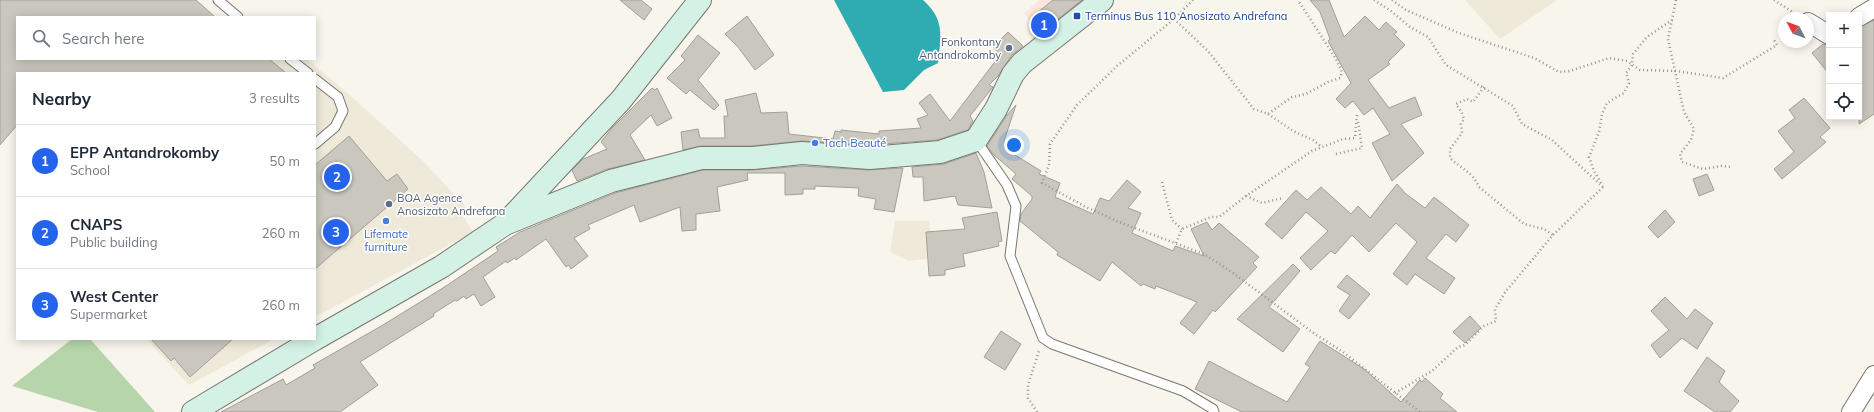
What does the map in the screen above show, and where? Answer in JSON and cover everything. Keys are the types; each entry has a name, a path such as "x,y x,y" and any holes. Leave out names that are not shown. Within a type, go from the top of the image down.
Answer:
{"street":[{"path":"505,224 621,100 700,0"},
{"path":"318,334 441,267 505,224 611,181 701,158 753,158 802,153 870,158 940,152 976,140 996,109 1013,74 1022,63 1102,0"},
{"path":"1862,15 1874,8"},
{"path":"1814,25 1826,33"},
{"path":"193,412 308,340"},
{"path":"1851,412 1874,375"}],"lane":[{"path":"218,0 237,16"},
{"path":"291,60 307,72"},
{"path":"316,80 338,97 343,111 335,127 316,143"},
{"path":"976,140 1007,185 1016,206 1010,256 1043,338 1052,344 1183,391 1212,409 1214,412"}],"path":[{"path":"1193,0 1174,19 1117,66 1077,105 1050,144 1049,165 1042,183 1086,207 1119,222 1204,254 1343,352 1420,412"},
{"path":"1268,114 1292,97 1306,94 1328,82 1340,78 1342,72 1336,59 1298,0"},
{"path":"1374,0 1391,11 1410,27 1428,37 1446,65 1513,106 1522,124 1552,140 1603,187"},
{"path":"1392,0 1406,10 1459,33 1534,58 1559,72 1570,72 1609,58 1627,61 1640,70 1676,71 1723,78 1777,45 1774,40"},
{"path":"1676,0 1668,39 1684,112 1694,129 1692,140 1680,154 1682,162 1703,169 1721,166 1732,167"},
{"path":"1774,0 1793,12"},
{"path":"1174,19 1207,50 1254,109 1268,114 1293,131 1314,140 1322,147"},
{"path":"1603,187 1594,171 1589,157 1599,132 1602,114 1607,103 1624,92 1629,83 1626,73 1632,65 1634,54 1647,37 1672,20"},
{"path":"1484,87 1473,102 1467,99 1456,104 1464,119 1461,124 1462,133 1450,149 1450,158 1457,165 1467,170 1476,180 1479,187 1524,224 1538,227 1554,235"},
{"path":"1176,243 1182,229 1210,217 1219,217 1246,196 1312,151 1343,139 1355,138 1357,114 1362,148 1336,154"},
{"path":"1162,182 1172,220 1182,229"},
{"path":"1395,393 1432,371 1458,347 1465,345 1484,326 1496,321 1495,309 1506,290 1554,235 1603,187"},
{"path":"1246,196 1262,203 1283,198"},
{"path":"1037,412 1028,398 1028,385 1043,338"}],"shaded area":[{"path":"1040,0 1087,0 1042,36 1024,13"},
{"path":"1465,0 1557,0 1500,39"},
{"path":"190,60 307,60 344,90 424,162 466,207 460,212 473,232 316,316 316,72 173,72"},
{"path":"895,221 929,221 934,258 909,261 890,252"},
{"path":"147,340 272,340 189,385"}],"green space":[{"path":"71,340 91,340 155,412 98,412 12,386"}],"water":[{"path":"834,0 923,0 935,14 940,28 938,63 924,70 904,90 883,92"}],"building":[{"path":"0,0 196,0 214,16 16,16 16,60 270,60 285,72 16,72 16,126 0,145"},
{"path":"620,0 641,0 652,9 644,20"},
{"path":"1053,0 1082,0 1043,31 1032,17"},
{"path":"1310,0 1329,0 1344,37 1365,16 1379,30 1386,22 1397,32 1394,34 1405,45 1388,62 1390,64 1368,80 1389,108 1415,97 1422,115 1401,124 1424,153 1392,181 1372,143 1390,134 1373,108 1364,115 1353,101 1345,108 1336,99 1351,83 1328,41 1330,39 1320,12"},
{"path":"747,16 774,55 755,70 738,47 725,34"},
{"path":"1874,20 1874,114 1859,124 1859,120 1862,120 1862,26"},
{"path":"1008,32 1023,46 1012,55 998,76 989,85 993,87 970,116 973,121 968,130 937,140 870,145 801,141 752,146 701,146 683,150 681,132 698,129 700,138 725,138 724,116 728,116 725,100 756,93 761,113 787,112 789,134 833,139 835,131 841,132 841,130 879,134 879,131 921,128 917,119 928,115 919,103 930,94 950,121 1000,55 993,47"},
{"path":"698,35 720,53 698,80 719,105 714,110 690,90 686,94 667,78 685,60 681,56"},
{"path":"1823,44 1826,44 1826,70 1812,53"},
{"path":"652,88 655,90 657,88 672,118 657,126 651,115 630,135 645,160 608,169 577,181 572,170 583,159 607,149 601,142 612,128"},
{"path":"1804,98 1830,128 1820,137 1826,142 1782,179 1774,169 1794,152 1778,131 1795,118 1789,110"},
{"path":"1016,105 1004,141 1010,146 1007,150 1041,171 1039,174 1060,183 1055,197 1093,214 1100,198 1109,201 1127,180 1141,192 1128,208 1141,213 1132,233 1173,251 1175,246 1204,256 1191,229 1207,222 1212,230 1219,223 1259,257 1253,263 1257,267 1215,312 1213,310 1194,334 1180,323 1197,302 1156,286 1155,289 1143,284 1141,286 1112,262 1100,281 1057,255 1058,252 1020,221 1021,214 1032,199 1032,196 1012,179 1016,174 993,154 987,146 1007,115"},
{"path":"349,136 387,181 397,174 408,189 316,268 316,164"},
{"path":"976,153 984,172 992,208 958,205 955,196 924,201 923,177 913,177 912,167 944,164"},
{"path":"802,166 869,170 903,168 894,212 874,209 876,199 858,196 859,188 815,186 815,189 803,189 803,194 785,195 785,173 747,173 748,180 717,187 720,211 696,214 696,230 682,231 680,207 640,222 634,205 588,225 590,229 574,238 588,256 571,269 569,265 566,267 546,239 516,260 515,258 507,263 506,261 483,277 495,297 481,306 474,294 466,299 464,296 457,301 455,300 433,314 434,316 360,362 378,385 340,412 221,412 283,379 286,385 315,368 313,365 383,325 446,286 498,251 496,247 520,232 615,193 703,170 753,170"},
{"path":"1707,174 1714,190 1699,196 1693,179"},
{"path":"1397,184 1406,194 1425,208 1434,197 1469,225 1456,242 1446,234 1426,258 1455,278 1444,294 1415,274 1407,285 1393,274 1417,242 1396,223 1369,252 1352,235 1335,254 1331,251 1311,270 1300,258 1328,231 1306,212 1282,239 1265,224 1296,190 1307,200 1321,187 1351,214 1358,206 1370,218"},
{"path":"1665,210 1675,222 1658,238 1648,227"},
{"path":"997,212 1002,241 998,242 999,246 963,254 965,266 945,270 945,275 929,276 926,232 965,229 962,218"},
{"path":"1293,264 1300,271 1269,307 1300,329 1283,352 1237,319"},
{"path":"1347,275 1370,294 1349,319 1339,311 1350,295 1337,287"},
{"path":"1665,297 1687,319 1695,309 1713,323 1697,349 1682,338 1660,358 1651,345 1669,330 1651,311"},
{"path":"1470,316 1481,328 1465,343 1453,332"},
{"path":"1001,331 1021,344 1005,370 984,357"},
{"path":"152,340 232,340 190,377 174,358 171,361"},
{"path":"1320,341 1364,369 1401,402 1420,380 1422,382 1425,378 1443,394 1440,398 1457,412 1242,412 1195,389 1209,361 1287,402 1310,367 1305,364"},
{"path":"1707,357 1725,371 1719,382 1739,401 1730,412 1715,412 1684,391"}],"place":[{"name":"Terminus Bus 110 Anosizato Andrefana","path":"1077,16"},
{"name":"EPP Antandrokomby","path":"1044,25"},
{"name":"Fonkontany Antandrokomby","path":"1009,48"},
{"name":"Tach Beauté","path":"815,143"},
{"name":"CNAPS","path":"337,177"},
{"name":"BOA Agence Anosizato Andrefana","path":"389,204"},
{"name":"Lifemate furniture","path":"386,221"},
{"name":"West Center","path":"336,232"}]}
